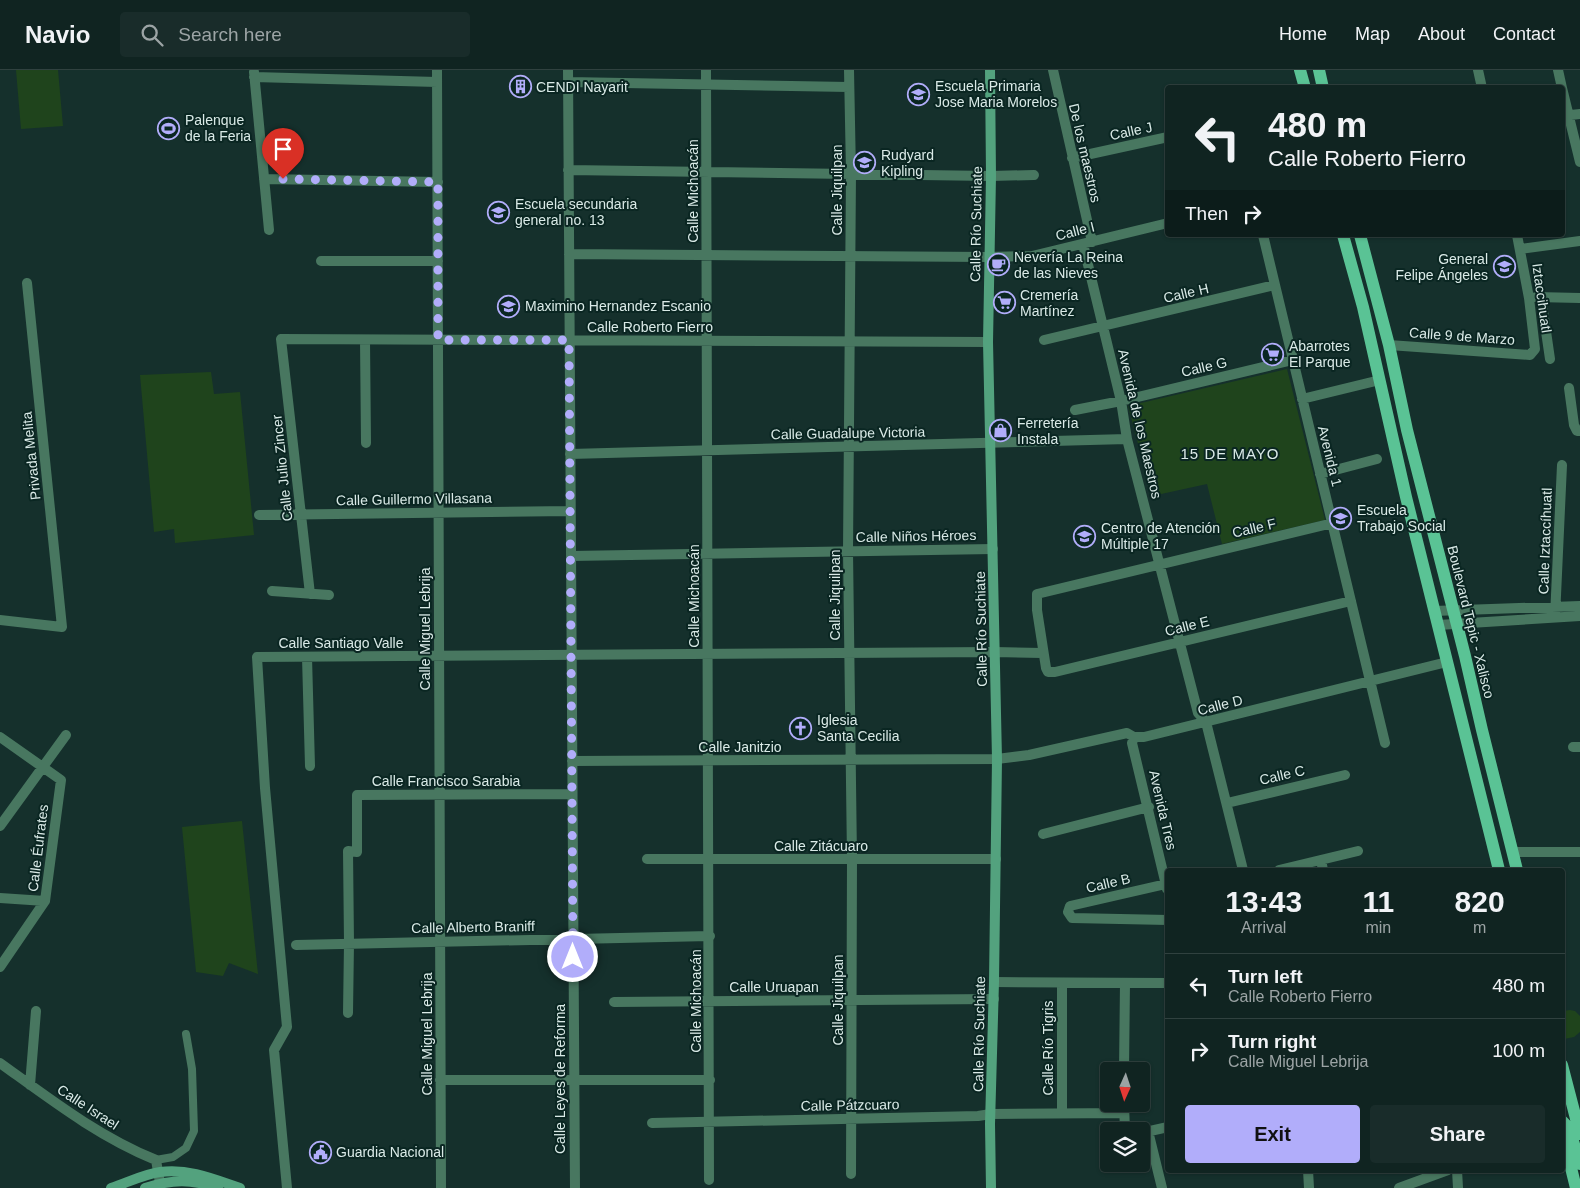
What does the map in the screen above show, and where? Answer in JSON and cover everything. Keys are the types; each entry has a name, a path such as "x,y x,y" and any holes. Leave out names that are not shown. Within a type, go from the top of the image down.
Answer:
{"main road":[{"name":"Calle Río Suchiate","path":"990,70 991,176 988,258 988,342 997,759 991,1188"},
{"path":"1300,70 1304,85"},
{"path":"1319,70 1322,85"},
{"path":"1344,237 1363,307 1434,611 1498,868"},
{"name":"Boulevard Tepic - Xalisco","path":"1361,237 1389,345 1407,430 1516,868"},
{"path":"1363,307 1372,315 1378,338 1389,345"},
{"path":"1380,380 1387,388 1396,419 1407,430"},
{"path":"1448,662 1458,674 1470,720 1482,730"},
{"path":"1484,810 1497,822 1504,847 1512,852"},
{"path":"1565,1076 1580,1134"},
{"path":"1565,1124 1569,1128 1580,1164"},
{"path":"1565,1143 1576,1188"},
{"path":"112,1188 159,1172 181,1171 204,1175 240,1188"},
{"path":"145,1188 179,1180 200,1182 218,1188"}],"street":[{"name":"Calle Miguel Lebrija","path":"437,70 441,1188"},
{"name":"Calle Leyes de Reforma","path":"568,70 575,1188"},
{"name":"Calle Michoacán","path":"706,70 710,936 709,1180"},
{"name":"Calle Jiquilpan","path":"849,70 851,342 848,551 852,859 852,1174"},
{"name":"De los maestros","path":"1053,70 1088,243"},
{"path":"1478,70 1481,85"},
{"path":"1558,70 1561,85"},
{"path":"269,230 254,74 438,82"},
{"path":"568,82 849,87"},
{"path":"1565,97 1571,115 1580,162"},
{"name":"Calle J","path":"1072,158 1165,138"},
{"path":"568,170 1034,175"},
{"path":"264,179 438,182"},
{"name":"Calle I","path":"569,254 988,258 1032,256 1165,224"},
{"name":"Avenida 1","path":"1263,237 1385,743"},
{"path":"1517,237 1520,249 1580,241"},
{"name":"Avenida de los Maestros","path":"1088,243 1103,326 1121,401 1127,440 1181,641 1198,713 1206,722 1242,868"},
{"name":"Iztaccihuatl","path":"1520,249 1529,298 1535,349 1533,352"},
{"path":"320,261 438,260"},
{"name":"Privada Melita","path":"0,620 62,627 27,283"},
{"name":"Calle H","path":"1044,340 1275,286"},
{"path":"1541,297 1550,359"},
{"path":"1529,298 1580,298"},
{"name":"Calle Roberto Fierro","path":"282,340 988,342"},
{"name":"Calle Julio Zincer","path":"282,340 310,594"},
{"path":"365,340 366,443"},
{"name":"Calle 9 de Marzo","path":"1389,345 1530,355 1533,352"},
{"name":"Calle G","path":"1075,410 1121,401 1293,360"},
{"path":"1302,399 1380,380"},
{"path":"1569,388 1574,426 1577,431 1580,431"},
{"name":"Calle Guadalupe Victoria","path":"570,454 1127,440"},
{"path":"1320,474 1377,459"},
{"name":"Calle Iztaccíhuatl","path":"1556,612 1562,465"},
{"name":"Calle Guillermo Villasana","path":"259,515 570,511"},
{"name":"Calle F","path":"1037,594 1332,523"},
{"name":"Calle Niños Héroes","path":"571,556 993,549"},
{"path":"272,591 329,595"},
{"name":"Calle E","path":"1037,594 1042,653 1048,672 1055,672 1351,601"},
{"path":"1438,625 1556,612 1580,606"},
{"path":"1434,611 1556,612 1580,616"},
{"path":"994,652 1042,653"},
{"name":"Calle Santiago Valle","path":"287,1188 274,1050 287,1027 266,788 257,657 994,652"},
{"path":"307,657 310,766"},
{"name":"Calle D","path":"997,759 1127,734 1134,737 1144,737 1448,662"},
{"path":"0,826 66,734"},
{"path":"0,737 43,767"},
{"name":"Avenida Tres","path":"1134,737 1132,743 1165,878"},
{"name":"Calle Janitzio","path":"572,761 997,759"},
{"name":"Calle Éufrates","path":"0,967 45,901 61,780 43,767"},
{"name":"Calle C","path":"1226,803 1344,775"},
{"name":"Calle Francisco Sarabia","path":"349,944 348,851 357,852 357,795 572,794"},
{"path":"1044,834 1149,808"},
{"path":"1296,868 1322,865 1358,850"},
{"path":"1512,852 1580,852"},
{"name":"Calle Zitácuaro","path":"647,859 996,859"},
{"name":"Calle B","path":"1165,887 1070,906 1068,912 1072,918 1165,920"},
{"path":"0,898 45,901"},
{"name":"Calle Alberto Braniff","path":"296,945 710,936"},
{"path":"348,1012 349,944"},
{"path":"994,982 1165,983"},
{"name":"Calle Río Tigris","path":"1062,982 1062,1113"},
{"path":"1124,1062 1125,983"},
{"name":"Calle Uruapan","path":"614,1002 994,999"},
{"path":"30,1085 36,1011"},
{"path":"160,1183 156,1160 173,1157 186,1148 194,1131 192,1069 186,1034"},
{"name":"Calle Israel","path":"0,1063 77,1119 133,1151 156,1160"},
{"path":"440,1080 710,1080"},
{"name":"Calle Pátzcuaro","path":"652,1122 852,1120 1100,1111"},
{"path":"1150,1131 1165,1127"},
{"path":"1150,1148 1162,1188"},
{"path":"1308,1173 1309,1188"},
{"path":"1399,1188 1440,1173"},
{"path":"1457,1173 1458,1188"}],"green space":[{"path":"16,70 58,70 63,126 21,129"},
{"path":"1287,369 1325,520 1222,544 1207,484 1152,496 1128,406"},
{"path":"211,372 214,394 240,392 254,535 175,543 174,529 154,532 140,375"},
{"path":"242,821 258,974 229,963 223,976 196,972 182,827"},
{"path":"1565,1011 1575,1011 1580,1016 1580,1032 1574,1037 1565,1039"}],"place":[{"name":"CENDI Nayarit","path":"520,87"},
{"name":"Escuela Primaria Jose Maria Morelos","path":"919,94"},
{"name":"Palenque de la Feria","path":"169,128"},
{"name":"Rudyard Kipling","path":"865,163"},
{"name":"Escuela secundaria general no. 13","path":"499,212"},
{"name":"Nevería La Reina de las Nieves","path":"998,265"},
{"name":"General Felipe Ángeles","path":"1504,267"},
{"name":"Cremería Martínez","path":"1004,303"},
{"name":"Maximino Hernandez Escanio","path":"509,306"},
{"name":"Abarrotes El Parque","path":"1273,354"},
{"name":"Ferretería Instala","path":"1001,431"},
{"name":"Escuela Trabajo Social","path":"1341,518"},
{"name":"Centro de Atención Múltiple 17","path":"1085,536"},
{"name":"Iglesia Santa Cecilia","path":"801,728"},
{"name":"Guardia Nacional","path":"320,1152"}],"district":[{"name":"15 DE MAYO","path":"1230,453"}],"route":[{"path":"283,179 438,182 438,340 569,340 573,957"}]}
